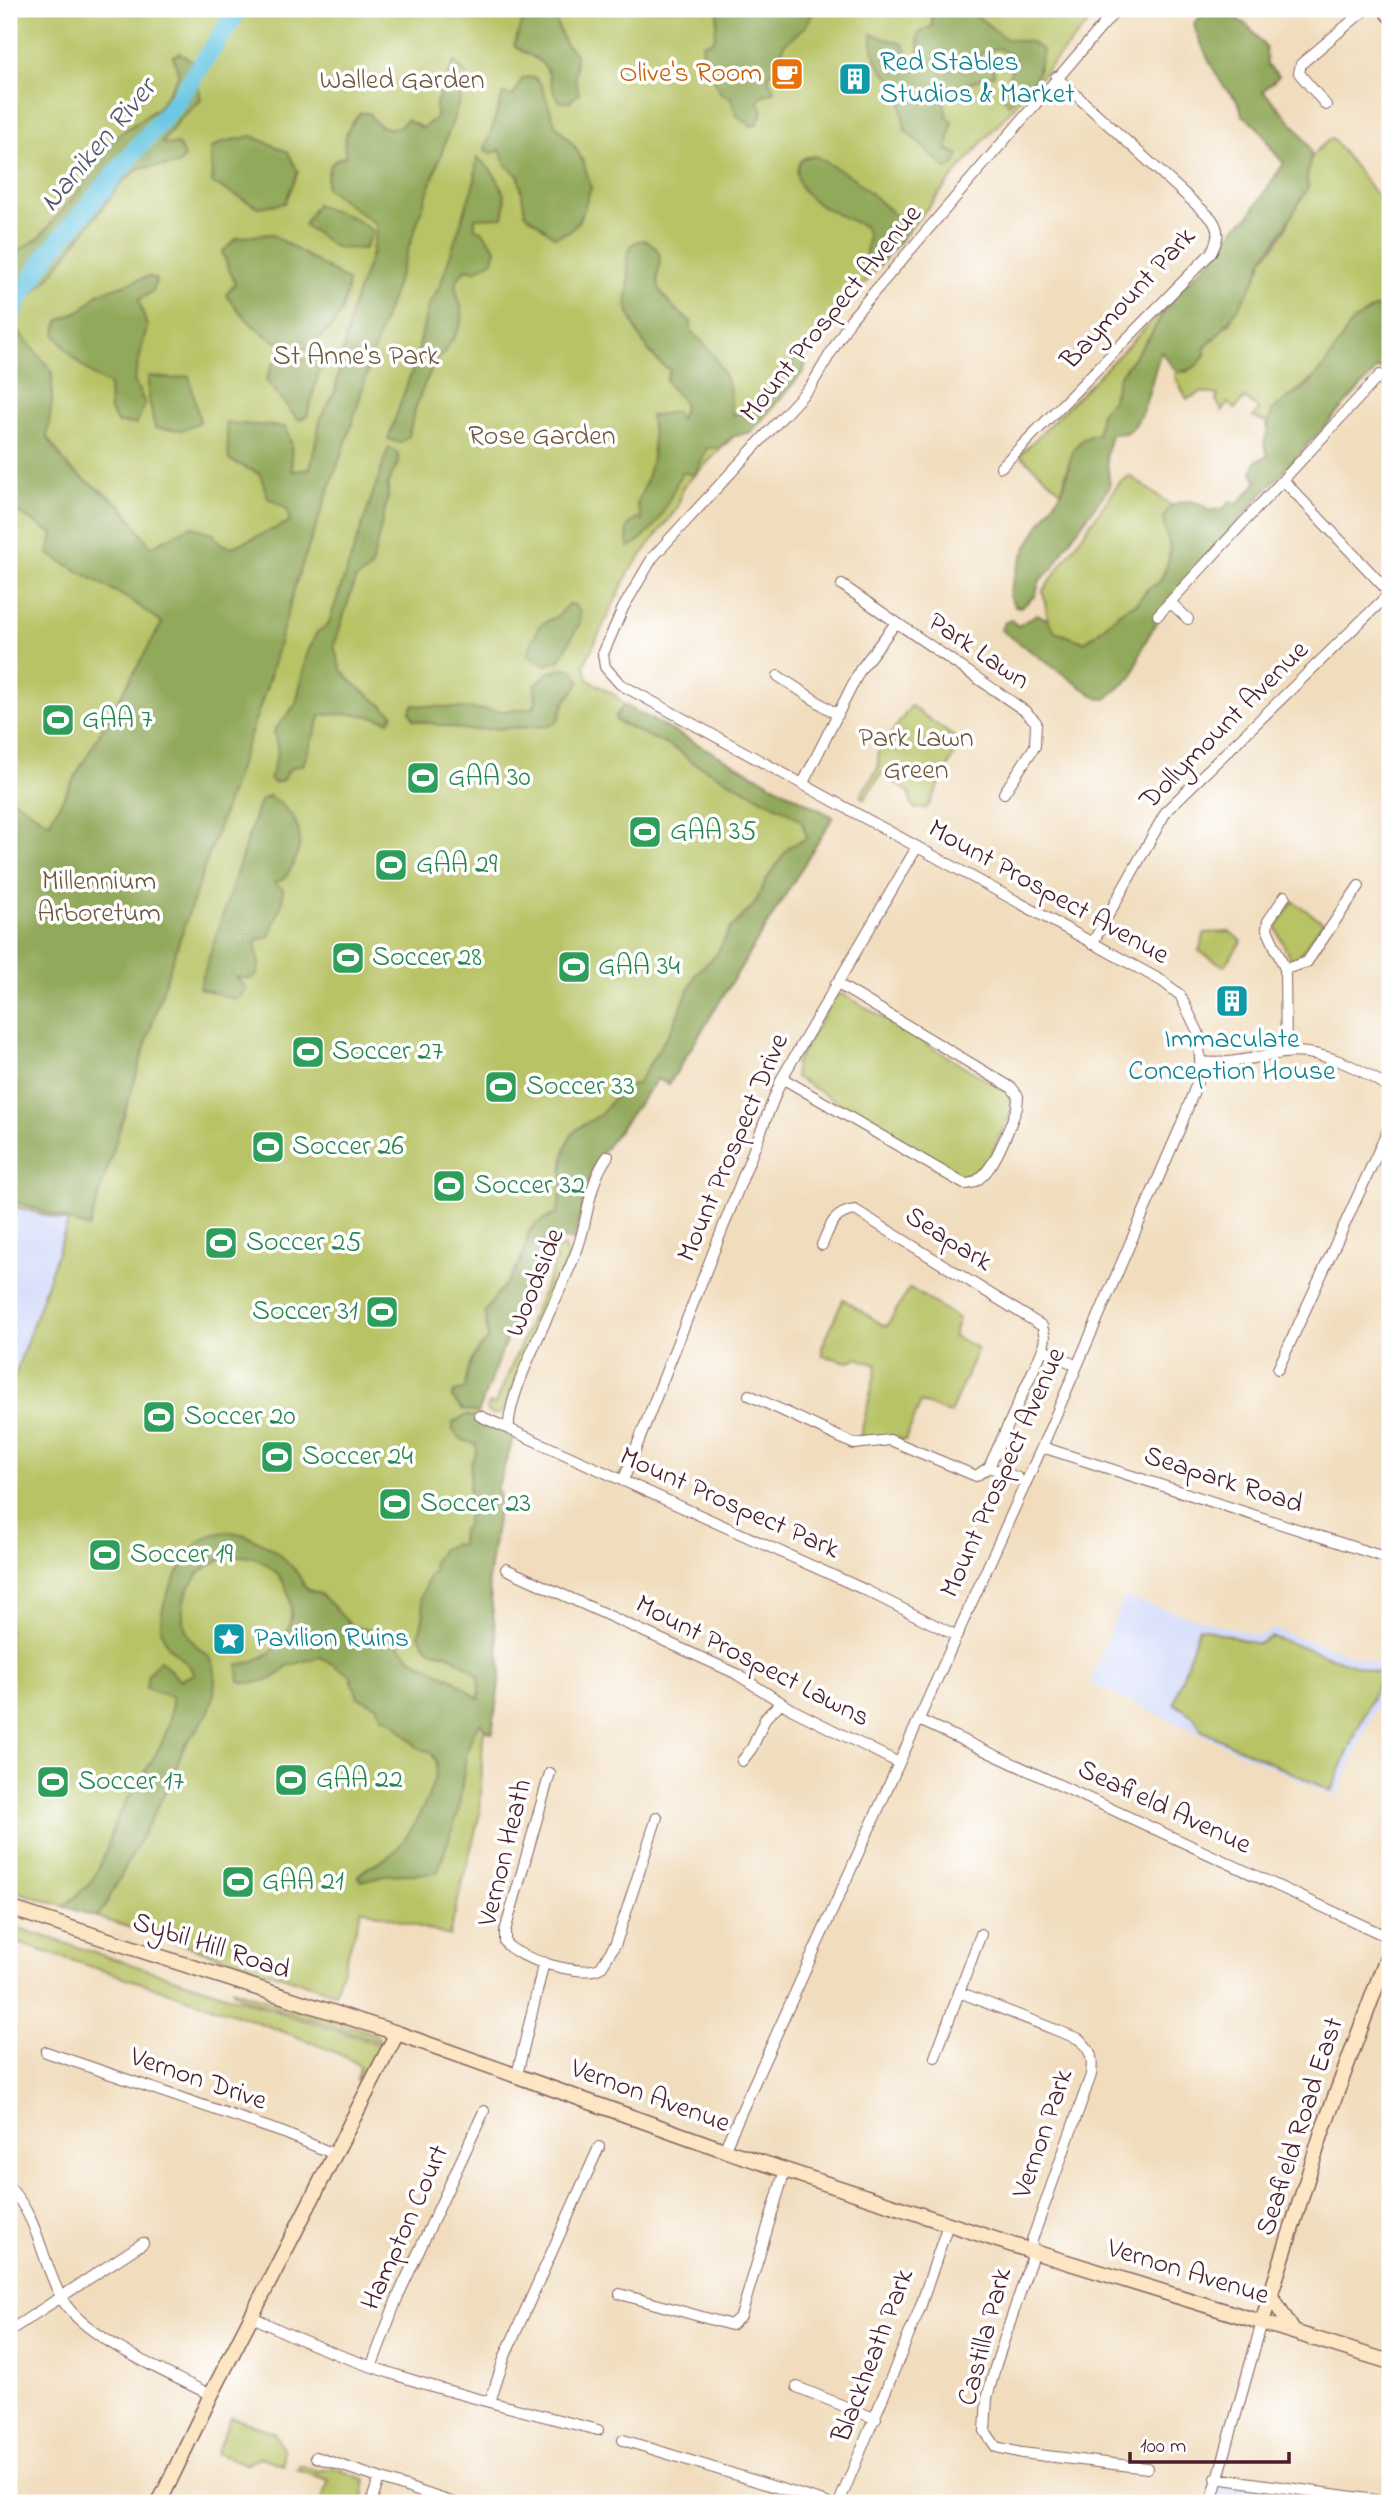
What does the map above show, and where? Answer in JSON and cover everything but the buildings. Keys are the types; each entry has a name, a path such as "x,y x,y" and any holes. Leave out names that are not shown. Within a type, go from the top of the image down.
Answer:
{"main road":[{"path":"1385,9 1390,16"},
{"name":"Sybil Hill Road","path":"9,1908 397,2033"},
{"name":"Seafield Road East","path":"1262,2322 1322,2132 1390,1950"},
{"path":"159,2503 251,2316 397,2033"},
{"name":"Vernon Avenue","path":"397,2033 724,2150 1031,2251 1390,2362"},
{"path":"1271,2295 1293,2331"}],"street":[{"name":"Mount Prospect Avenue","path":"724,2150 1042,1447 1180,1128 1201,1062 1198,1032 1180,995 1162,981 621,684 605,667 603,654 636,584 659,548 804,394 821,372 851,319 1117,9"},
{"path":"1326,106 1298,73 1301,64 1366,9"},
{"name":"Baymount Park","path":"1001,467 1210,253 1217,242 1218,233 1211,218 1056,77"},
{"path":"1158,615 1380,375"},
{"path":"1360,397 1369,405"},
{"path":"1283,480 1390,593"},
{"name":"Park Lawn","path":"842,586 1025,711 1036,722 1035,746 1004,793"},
{"name":"Dollymount Avenue","path":"1092,944 1167,810 1390,593"},
{"path":"1170,602 1188,619"},
{"name":"Park Lawn","path":"803,783 860,670 895,624"},
{"path":"778,676 838,715"},
{"name":"Mount Prospect Drive","path":"623,1481 782,1078 917,847"},
{"path":"1285,969 1307,962 1359,886"},
{"path":"1285,896 1268,921 1267,929 1285,969 1286,1053"},
{"path":"782,1078 964,1184 971,1184 987,1174 1017,1108 1018,1096 1012,1088 836,984"},
{"path":"1201,1062 1223,1064 1286,1053 1313,1054 1340,1062 1390,1089"},
{"path":"1278,1369 1390,1126"},
{"name":"Woodside","path":"509,1428 516,1395 575,1255 596,1176 608,1156"},
{"name":"Seapark","path":"822,1245 832,1219 844,1211 855,1210 1042,1326 1045,1337 1042,1349"},
{"path":"749,1395 854,1444 890,1440 976,1476 989,1467 1042,1349 1077,1366"},
{"name":"Mount Prospect Park","path":"480,1416 863,1589 957,1636"},
{"name":"Seapark Road","path":"1042,1447 1390,1559"},
{"path":"989,1467 1018,1478"},
{"name":"Mount Prospect Lawns","path":"506,1569 735,1673 767,1691 781,1703 899,1763"},
{"path":"742,1761 752,1748 766,1717 781,1703"},
{"name":"Seafield Avenue","path":"919,1720 1390,1938"},
{"name":"Vernon Heath","path":"550,1773 505,1931 509,1949 544,1962 586,1972 597,1971 605,1963 616,1943 657,1818"},
{"path":"935,2057 981,1934"},
{"path":"517,2075 544,1962"},
{"name":"Vernon Park","path":"959,1992 1079,2039 1090,2049 1093,2059 1091,2075 1032,2240 1031,2251"},
{"name":"Vernon Drive","path":"46,2052 284,2133 334,2154"},
{"name":"Hampton Court","path":"372,2365 398,2296 484,2111"},
{"path":"490,2402 505,2356 599,2147"},
{"path":"620,2294 731,2325 741,2316 785,2169"},
{"path":"9,2187 32,2218 61,2296 75,2315 107,2339 211,2395"},
{"name":"Blackheath Park","path":"839,2503 876,2419 948,2224"},
{"path":"9,2331 143,2243"},
{"name":"Castilla Park","path":"1031,2251 987,2398 985,2431 996,2447 1022,2453 1147,2468"},
{"path":"251,2316 289,2335 372,2365 490,2402 598,2430"},
{"path":"1211,2503 1262,2322"},
{"path":"797,2387 876,2419"},
{"path":"623,2440 827,2503"},
{"path":"316,2457 454,2503"},
{"path":"1216,2478 1382,2501"},
{"path":"371,2503 379,2479"}],"shaded area":[{"path":"9,1205 68,1221 9,1393"},
{"path":"1123,1597 1258,1636 1274,1629 1390,1668 1390,1677 1336,1797 1090,1683"},
{"path":"1220,2485 1369,2503 1218,2503"}],"green space":[{"name":"St Anne's Park","path":"9,9 1101,9 984,140 825,331 807,355 804,371 751,432 734,436 683,487 678,507 629,572 584,665 589,680 615,695 624,705 833,817 669,1084 657,1079 598,1158 590,1176 574,1240 550,1238 543,1244 476,1418 513,1439 497,1489 500,1497 488,1580 501,1669 492,1733 485,1730 483,1737 480,1813 449,1936 362,1909 335,1993 9,1889 9,1393 68,1222 9,1205"},
{"path":"526,9 563,9 555,19 565,44 576,54 575,79 579,93 570,102 561,102 557,98 549,74 537,59 514,46"},
{"path":"719,9 815,9 805,27 784,44 778,65 770,73 769,81 775,91 761,96 758,102 763,110 757,124 752,126 736,115 731,98 721,94 709,68 702,66 703,44 714,40"},
{"path":"968,9 1006,39 1031,42 1043,51 1036,78 1009,104 1000,93 1007,85 1014,57 998,48 982,52 980,58 993,62 994,75 952,89 944,100 947,117 952,122 947,149 959,155 955,164 947,169 905,130 901,100 904,89 880,66 874,52 872,34 903,44 911,59 920,65 918,34 932,26 932,10"},
{"path":"1210,9 1222,9 1248,26 1266,48 1267,65 1279,76 1263,91 1292,122 1310,148 1308,188 1263,259 1245,297 1227,324 1205,347 1205,355 1199,363 1190,370 1176,371 1161,352 1144,407 1134,427 1121,434 1111,434 1106,455 1110,486 1065,547 1054,567 1040,580 1035,596 1022,607 1015,606 1009,596 1017,569 1036,530 1064,486 1073,451 1078,443 1098,434 1101,412 1112,401 1119,377 1152,333 1175,294 1211,260 1235,228 1248,217 1284,163 1256,126 1242,115 1238,103 1225,88 1207,57 1194,23"},
{"path":"180,53 195,63 201,100 180,119 162,143 179,145 184,157 178,165 140,168 122,182 47,280 26,301 9,298 9,264 18,251 39,238 80,189 94,164 114,138 159,107 179,75 173,56"},
{"name":"Millennium Arboretum","path":"454,61 468,76 381,328 349,433 297,579 267,686 167,976 89,1228 9,1199 9,797 49,823 162,623 132,601 48,554 53,534 9,507 9,320 52,371 52,402 47,437 69,468 121,505 151,547 191,526 213,534 222,544 235,546 290,522 287,509 268,498 260,474 229,460 226,423 285,427 291,443 292,471 310,469 321,417 335,392 352,308 372,253 377,225 326,188 330,167 335,160 346,156 347,133 360,113 369,113 376,123 386,128 397,127 407,120 422,128 436,118 436,103"},
{"path":"535,78 541,84 555,124 576,148 591,188 581,217 572,230 555,237 525,213 519,176 506,165 500,150 492,153 485,150 503,94 513,96 522,79"},
{"path":"252,136 288,152 298,172 285,203 258,207 212,183 211,148 223,142"},
{"path":"1332,138 1390,212 1390,321 1371,312 1354,324 1322,370 1283,402 1270,418 1266,428 1266,422 1253,417 1259,410 1245,398 1235,409 1228,403 1222,411 1216,400 1218,395 1202,392 1187,399 1175,377 1176,371 1187,372 1217,332 1230,323 1235,309 1260,269 1263,258 1276,245 1288,225 1293,208 1308,188 1307,172 1311,159 1319,148"},
{"path":"815,156 852,177 898,218 907,222 910,229 880,264 874,264 866,254 868,234 864,226 820,205 802,188 798,178 800,161"},
{"path":"477,157 495,176 505,199 503,217 475,218 475,228 483,232 496,249 493,260 475,271 466,269 459,277 456,290 462,308 461,323 428,377 409,436 400,443 388,439 417,356 428,306 440,286 475,180"},
{"path":"316,205 351,217 373,231 364,249 337,248 304,225"},
{"path":"271,234 348,281 344,305 336,322 305,350 279,343 259,331 226,295 235,283 222,252 237,238"},
{"path":"644,240 660,255 660,289 667,300 691,321 691,332 714,356 722,371 730,390 732,414 742,413 763,399 805,342 815,345 807,355 804,371 751,432 734,436 718,448 707,448 695,475 682,472 656,524 628,548 627,527 637,518 642,520 637,504 646,483 653,450 650,416 675,412 680,419 684,406 666,380 670,370 656,359 644,344 627,305 628,254 635,242"},
{"path":"149,276 156,280 153,291 139,300 147,327 134,381 145,404 136,424 118,423 110,410 109,384 79,363 55,334 59,321 83,309 99,293"},
{"path":"1166,307 1152,333 1119,377 1112,401 1101,412 1098,434 1081,442 1071,456 1062,492 1020,455"},
{"path":"1376,307 1387,312 1385,318 1390,321 1390,376 1378,368 1213,548 1164,609 1143,646 1132,677 1106,699 1097,698 1001,630 1004,623 1011,620 1018,626 1037,614 1048,620 1055,632 1084,642 1123,610 1136,604 1149,588 1159,583 1168,564 1170,547 1164,522 1167,511 1185,501 1198,503 1209,511 1224,508 1230,501 1238,504 1257,482 1252,472 1256,461 1268,456 1264,444 1272,410 1309,384 1323,368 1353,321"},
{"path":"287,358 322,361 307,416 298,420 266,380 273,363"},
{"path":"148,376 174,379 189,376 200,422 182,430 155,428 148,394"},
{"path":"389,447 398,453 398,463 388,483 388,497 371,568 355,580 334,646 341,670 393,714 389,721 355,714 321,715 303,765 293,767 282,781 274,783 270,778 278,752 274,731 296,704 307,654 317,632 328,625"},
{"path":"1130,476 1172,506 1166,518 1170,554 1163,576 1159,583 1148,588 1136,605 1123,611 1084,642 1055,632 1048,620 1043,591 1120,482"},
{"path":"568,604 574,605 580,612 580,622 560,660 545,665 527,655 539,626 559,615"},
{"path":"566,668 573,670 580,681 565,702 559,719 549,726 467,730 414,720 410,712 413,705 504,711 533,708 536,702 535,686 548,673"},
{"path":"624,705 833,817 669,1084 657,1079 598,1158 590,1176 574,1240 550,1238 543,1244 478,1413 462,1409 452,1398 454,1392 465,1389 471,1361 488,1340 485,1313 517,1268 527,1236 535,1226 556,1214 569,1140 575,1131 602,1113 625,1087 637,1084 672,1028 696,973 716,955 730,929 755,904 766,880 789,847 807,838 802,822 792,814 690,761 678,750 616,721 616,716"},
{"name":"Park Lawn Green","path":"911,706 961,742 927,808 915,809 910,793 882,773 864,799 860,796 878,768 878,752"},
{"path":"269,796 290,813 299,833 299,844 292,867 284,879 274,883 283,889 282,903 269,937 255,941 259,965 257,974 251,979 236,977 246,988 244,994 235,999 199,988 260,801"},
{"path":"1293,901 1323,922 1298,957 1290,959 1276,928"},
{"path":"1230,932 1242,941 1224,966 1199,951 1205,933"},
{"path":"843,994 1010,1094 1013,1106 984,1172 970,1180 965,1178 795,1077 795,1064 835,996"},
{"path":"564,1246 568,1258 502,1413 492,1415 487,1410 489,1403 495,1405 557,1259 551,1256 553,1251"},
{"path":"910,1288 959,1319 953,1336 978,1348 950,1414 921,1402 905,1440 889,1436 860,1438 877,1365 857,1358 848,1362 825,1356 822,1355 822,1347 843,1299 886,1327"},
{"path":"466,1415 513,1439 497,1489 500,1497 488,1580 501,1669 492,1733 485,1730 481,1722 473,1733 466,1755 458,1813 437,1873 384,1875 362,1881 358,1876 390,1855 405,1838 427,1799 437,1764 431,1752 418,1748 394,1722 383,1717 377,1706 358,1697 350,1675 320,1657 287,1666 278,1675 265,1681 239,1681 238,1665 266,1655 283,1639 290,1620 290,1599 282,1580 268,1565 249,1557 226,1558 203,1570 188,1589 184,1601 185,1626 190,1638 213,1664 214,1690 209,1711 181,1753 175,1774 104,1908 97,1917 64,1906 94,1877 118,1817 161,1745 167,1730 172,1697 146,1688 148,1674 160,1660 180,1680 194,1674 167,1643 161,1623 169,1591 191,1551 204,1539 228,1532 253,1538 264,1544 294,1569 305,1587 322,1596 352,1627 368,1629 394,1641 411,1658 454,1680 479,1699 479,1677 473,1670 449,1655 431,1650 419,1635 424,1614 421,1598 429,1575 435,1570 432,1564 442,1549 453,1544 461,1545 462,1530 467,1525 471,1463 477,1450 475,1444 463,1440 453,1431 453,1422"},
{"path":"1199,1627 1257,1644 1272,1637 1382,1674 1331,1791 1202,1731 1194,1717 1174,1703"},
{"path":"9,1925 381,2045 362,2083 357,2080 360,2067 343,2056 255,2021 9,1940"},
{"path":"231,1989 376,2034 381,2042 241,1997"},
{"path":"231,2417 274,2432 283,2449 283,2465 261,2457 245,2464 216,2453"},
{"path":"299,2465 319,2471 334,2468 366,2480 362,2503 320,2503 329,2480 297,2470"}],"waterway":[{"name":"Naniken River","path":"9,323 17,302 47,255 174,105 239,9"}],"place":[{"name":"Olive's Room","path":"787,74"},
{"name":"Red Stables Studios & Market","path":"855,79"},
{"name":"GAA 7","path":"58,720"},
{"name":"GAA 30","path":"423,778"},
{"name":"GAA 35","path":"645,832"},
{"name":"GAA 29","path":"391,865"},
{"name":"Soccer 28","path":"348,958"},
{"name":"GAA 34","path":"574,967"},
{"name":"Immaculate Conception House","path":"1232,1001"},
{"name":"Soccer 27","path":"308,1052"},
{"name":"Soccer 33","path":"501,1087"},
{"name":"Soccer 26","path":"268,1147"},
{"name":"Soccer 32","path":"449,1186"},
{"name":"Soccer 25","path":"221,1243"},
{"name":"Soccer 31","path":"382,1312"},
{"name":"Soccer 20","path":"159,1417"},
{"name":"Soccer 24","path":"277,1457"},
{"name":"Soccer 23","path":"395,1504"},
{"name":"Soccer 19","path":"105,1555"},
{"name":"Pavilion Ruins","path":"229,1639"},
{"name":"GAA 22","path":"291,1780"},
{"name":"Soccer 17","path":"53,1782"},
{"name":"GAA 21","path":"238,1882"}],"park label":[{"name":"Walled Garden","path":"402,81"},
{"name":"Rose Garden","path":"542,437"}]}
